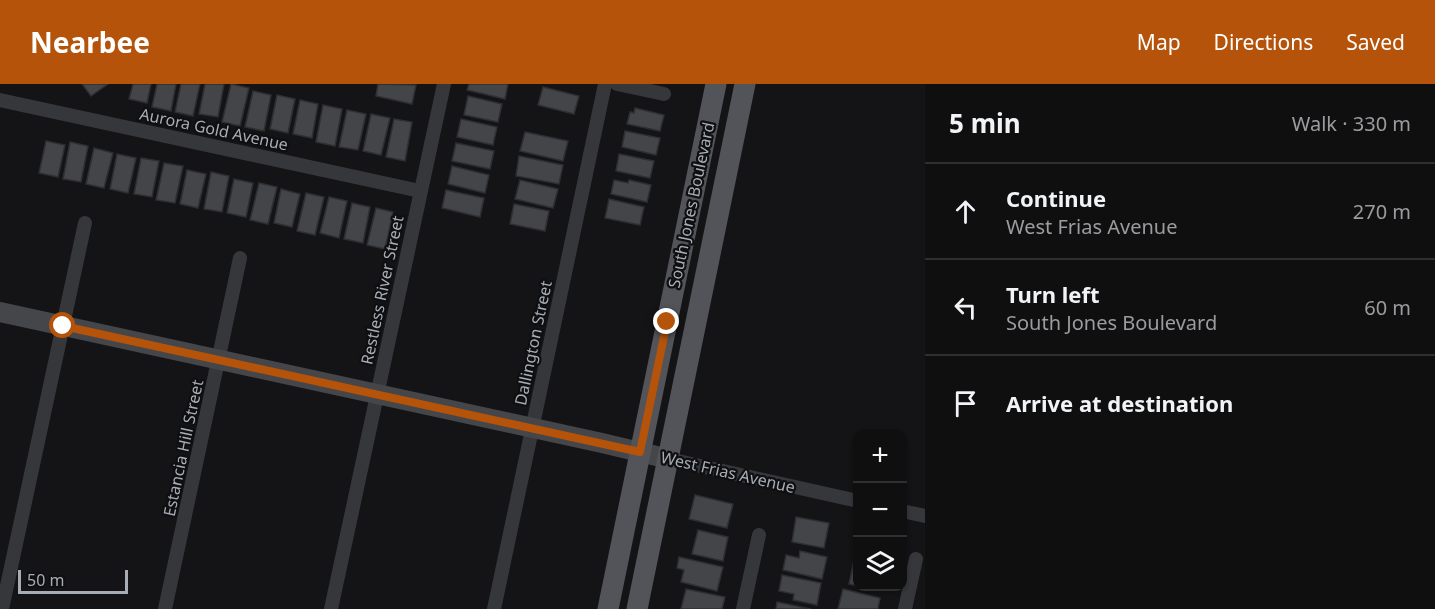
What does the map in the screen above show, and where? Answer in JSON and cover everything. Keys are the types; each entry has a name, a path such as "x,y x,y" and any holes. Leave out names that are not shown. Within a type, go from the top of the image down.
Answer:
{"main road":[{"name":"South Jones Boulevard","path":"608,609 716,84"},
{"name":"South Jones Boulevard","path":"637,609 745,84"}],"street":[{"name":"Restless River Street","path":"331,609 444,84"},
{"name":"Dallington Street","path":"494,609 605,84"},
{"path":"617,84 664,94"},
{"name":"Aurora Gold Avenue","path":"0,100 420,191"},
{"path":"2,609 85,223"},
{"name":"Estancia Hill Street","path":"165,609 240,258"},
{"name":"West Frias Avenue","path":"0,312 853,500"},
{"path":"907,512 925,516"},
{"path":"743,609 759,535"},
{"path":"905,609 916,559"}],"building":[{"path":"82,84 108,84 91,96"},
{"path":"133,84 151,84 147,103 129,99"},
{"path":"157,84 176,84 171,111 152,107"},
{"path":"181,84 200,84 193,116 175,112"},
{"path":"205,84 224,84 218,117 199,114"},
{"path":"231,84 249,88 240,126 222,122"},
{"path":"378,84 416,85 412,104 376,96"},
{"path":"469,84 508,84 505,99 467,90"},
{"path":"543,87 579,96 574,114 538,105"},
{"path":"253,91 271,95 264,131 245,127"},
{"path":"277,95 295,99 288,133 270,129"},
{"path":"468,96 502,104 498,122 464,115"},
{"path":"300,100 318,104 312,138 293,134"},
{"path":"323,105 342,109 335,146 316,142"},
{"path":"635,108 664,115 660,131 627,124 630,112 634,113"},
{"path":"347,110 366,114 358,150 339,147"},
{"path":"371,114 390,118 381,155 363,151"},
{"path":"394,119 412,122 405,161 386,157"},
{"path":"461,119 497,127 493,145 457,137"},
{"path":"625,131 660,138 656,155 622,147"},
{"path":"525,132 568,141 563,161 520,151"},
{"path":"46,141 65,145 58,177 39,173"},
{"path":"70,142 88,146 81,182 63,179"},
{"path":"456,143 494,151 490,169 452,161"},
{"path":"94,148 113,153 104,188 86,184"},
{"path":"117,154 136,158 128,193 110,189"},
{"path":"619,154 654,161 650,178 616,171"},
{"path":"519,156 563,165 559,184 516,176"},
{"path":"141,158 159,161 152,197 134,194"},
{"path":"164,163 183,166 175,203 156,200"},
{"path":"452,166 489,175 485,193 448,184"},
{"path":"187,170 206,174 198,208 180,204"},
{"path":"211,172 229,176 222,212 204,209"},
{"path":"234,179 253,183 246,217 227,213"},
{"path":"520,180 558,189 553,208 515,199"},
{"path":"614,180 628,183 629,180 651,185 647,202 611,194"},
{"path":"259,183 277,187 268,224 250,220"},
{"path":"281,189 300,194 292,227 274,223"},
{"path":"446,190 484,198 480,217 442,208"},
{"path":"306,193 324,197 315,235 297,231"},
{"path":"329,197 347,201 339,238 320,233"},
{"path":"609,199 644,207 640,225 605,218"},
{"path":"352,203 370,207 363,243 344,239"},
{"path":"514,204 549,211 545,231 510,224"},
{"path":"376,208 393,212 385,249 367,245"},
{"path":"695,495 733,504 727,528 689,519"},
{"path":"796,517 829,523 824,548 792,542"},
{"path":"698,530 728,537 723,561 692,554"},
{"path":"800,551 827,557 822,579 783,570 786,555 799,558"},
{"path":"679,557 723,567 717,591 681,582 684,570 677,568"},
{"path":"853,565 853,585 849,584"},
{"path":"782,575 821,583 817,605 793,600 794,594 779,591"},
{"path":"686,589 725,597 722,609 681,609"},
{"path":"843,589 880,598 878,609 838,609"},
{"path":"777,602 811,609 776,609"}],"route":[{"path":"63,326 640,452 667,322"}]}
